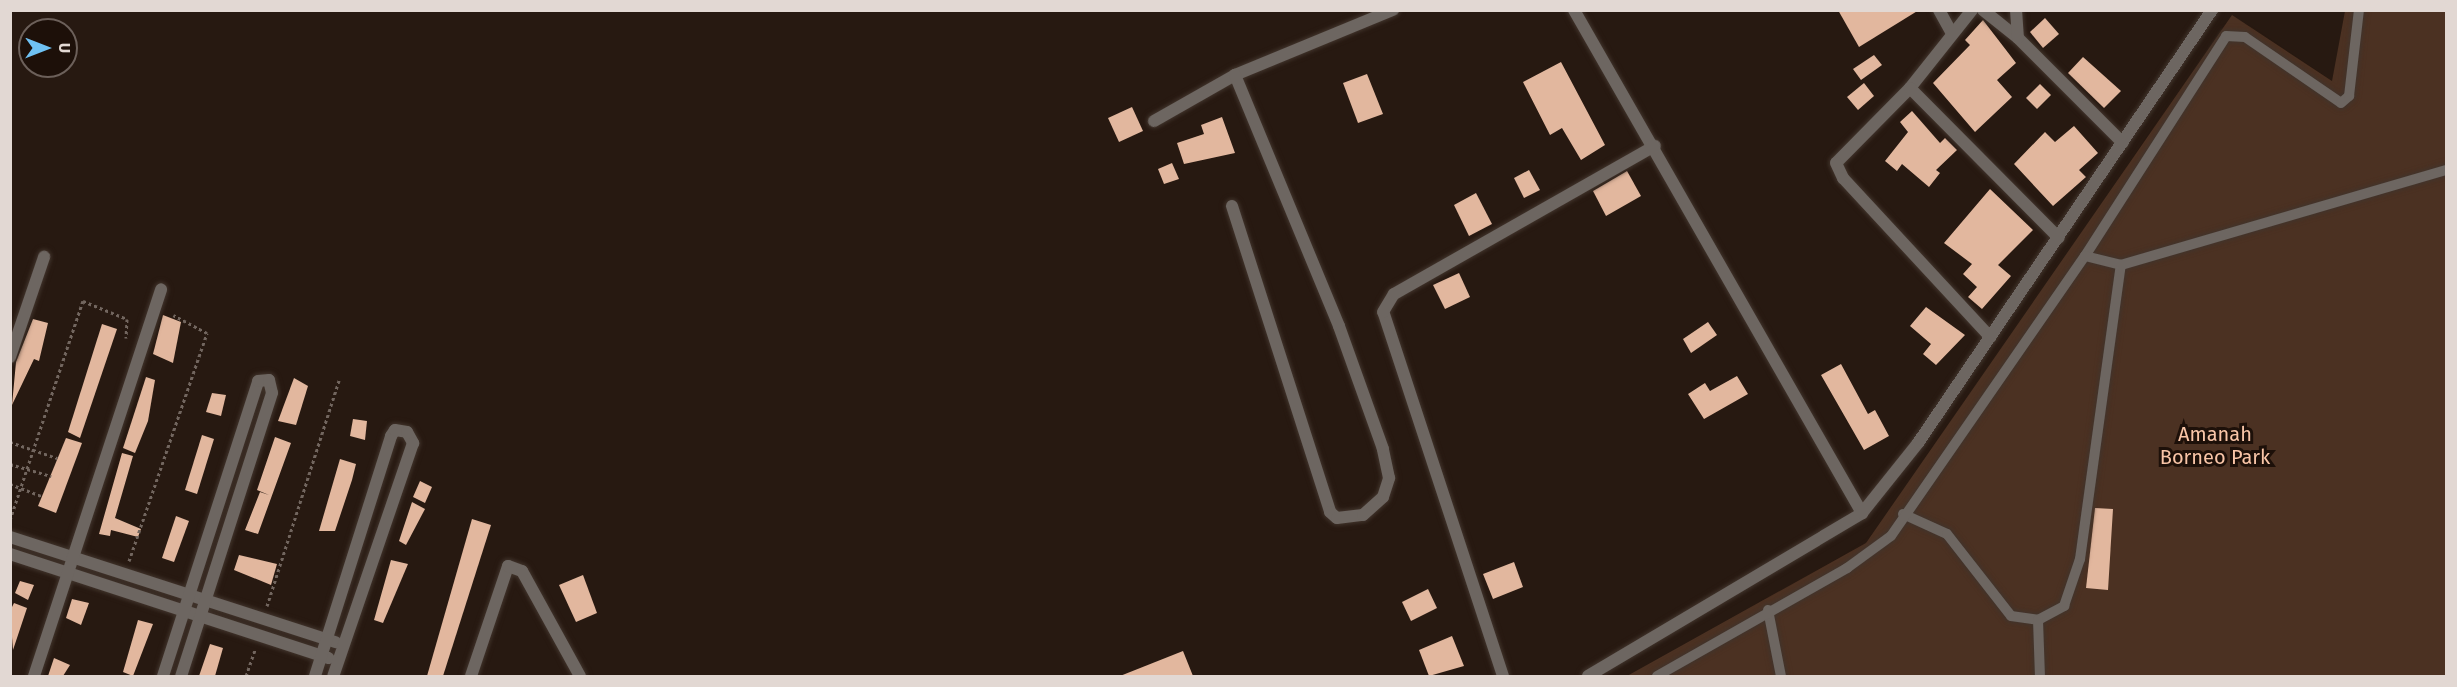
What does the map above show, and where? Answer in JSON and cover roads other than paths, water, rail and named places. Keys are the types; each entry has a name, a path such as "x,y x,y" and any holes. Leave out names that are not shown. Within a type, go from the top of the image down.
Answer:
{"street":[{"path":"1154,121 1235,75 1392,10"},
{"path":"1574,10 1655,146 1862,513"},
{"path":"1938,10 1952,33"},
{"path":"1972,10 1910,88 1838,156 1837,169 1990,337"},
{"path":"1983,10 2018,38 2124,143"},
{"path":"2016,10 2018,38"},
{"path":"1588,676 1862,513 2059,238 2212,10"},
{"path":"1232,206 1330,512 1337,518 1363,515 1383,497 1389,478 1383,449 1339,326 1235,75"},
{"path":"1910,88 2059,238"},
{"path":"1503,676 1383,312 1394,294 1655,146"},
{"path":"10,357 44,257"},
{"path":"34,676 161,289"},
{"path":"163,676 258,381 269,380 272,393 181,676"},
{"path":"315,676 391,436 395,430 407,432 413,443 333,676"},
{"path":"10,537 343,645"},
{"path":"10,554 184,608 338,661"},
{"path":"471,676 508,566 522,572 580,676"}],"lane":[{"path":"1657,676 1875,550 1903,514 2085,256 2226,36 2245,37 2341,104 2349,96 2359,10"},
{"path":"2085,256 2121,265 2446,170"},
{"path":"1903,514 1947,534 2011,616 2038,620 2064,606 2080,559 2121,265"},
{"path":"1768,610 1781,676"},
{"path":"2038,620 2040,676"}],"park label":[{"name":"Amanah Borneo Park","path":"2215,446"}]}
